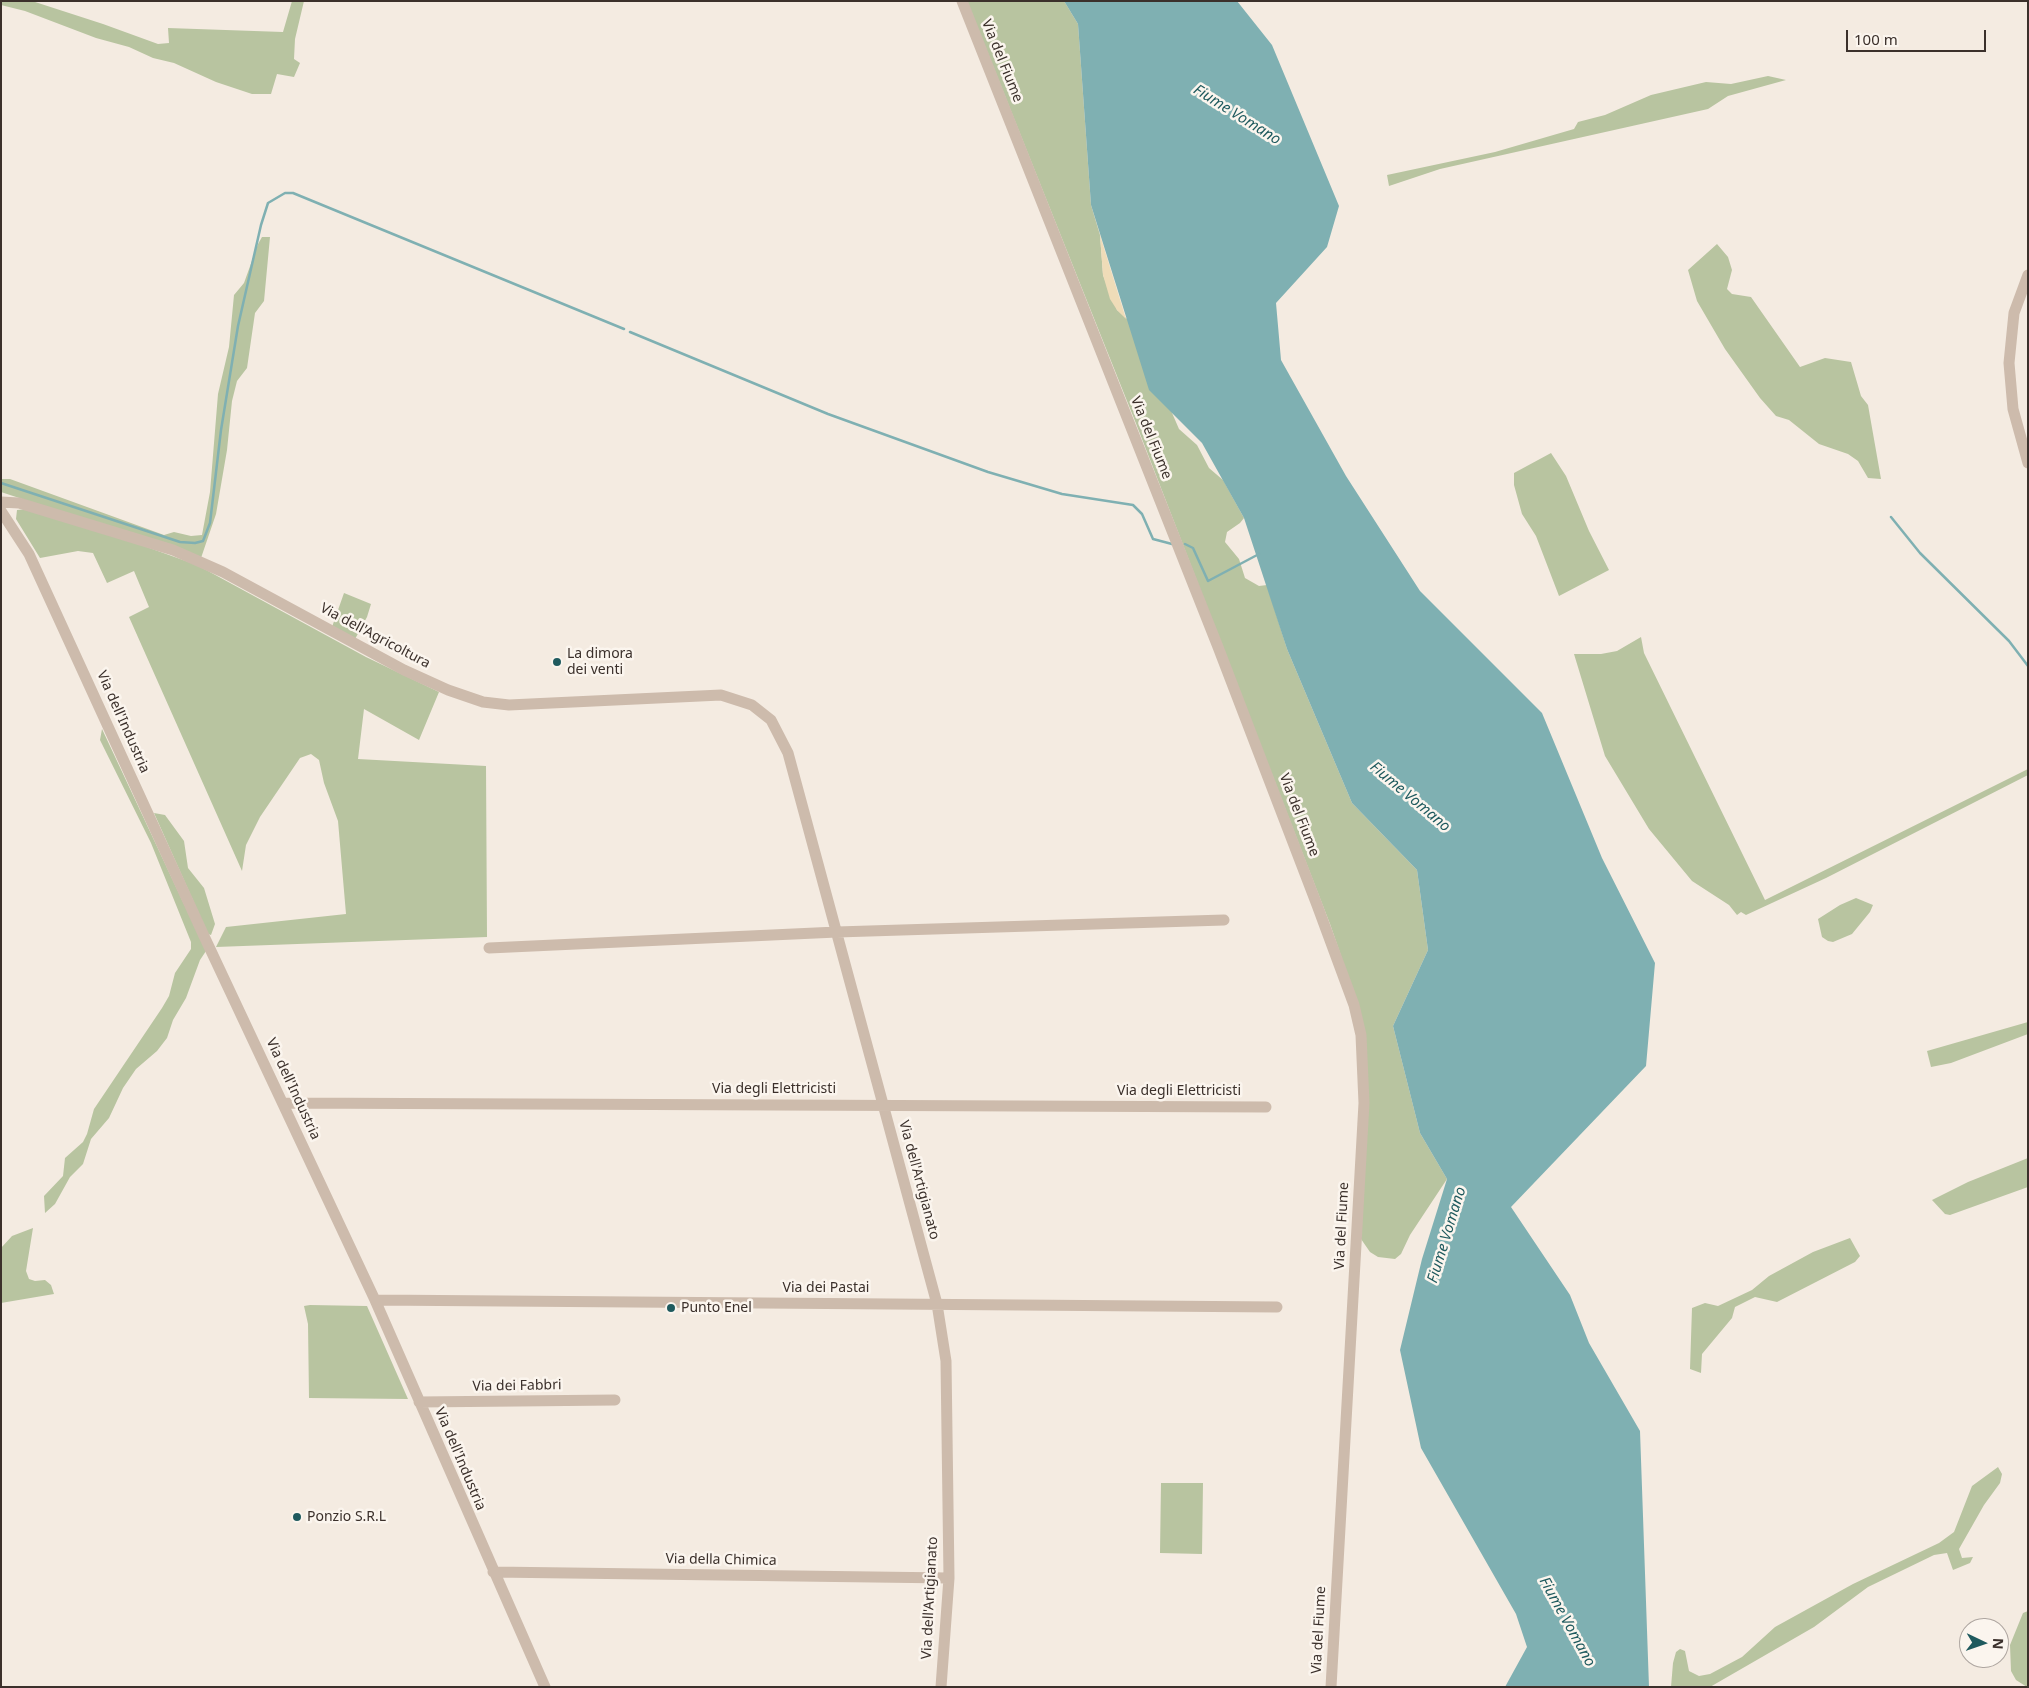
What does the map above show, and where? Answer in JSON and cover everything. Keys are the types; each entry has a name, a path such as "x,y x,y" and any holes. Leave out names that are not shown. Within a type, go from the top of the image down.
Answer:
{"street":[{"name":"Via del Fiume","path":"962,1 1211,630 1317,905 1354,1005 1361,1034 1364,1102 1331,1687"},
{"path":"2028,275 2020,292 2013,322 2009,372 2014,417 2028,463"},
{"name":"Via dell'Agricoltura","path":"1,502 19,503 102,526 187,556 223,572 404,670 448,690 483,702 509,705 721,695 752,705"},
{"name":"Via dell'Industria","path":"1,511 30,554 375,1300 492,1572 545,1687"},
{"name":"Via dell'Artigianato","path":"752,705 771,720 788,753 937,1304 946,1361 949,1578 941,1687"},
{"path":"489,948 837,932 1224,920"},
{"name":"Via degli Elettricisti","path":"283,1103 1266,1107"},
{"name":"Via dei Pastai","path":"375,1300 1277,1307"},
{"name":"Via dei Fabbri","path":"419,1402 615,1400"},
{"name":"Via della Chimica","path":"492,1572 949,1578"}],"green space":[{"path":"1,1 32,1 158,44 169,43 168,28 283,32 292,1 304,1 295,39 294,59 300,63 294,77 277,74 271,94 252,94 216,82 174,63 153,58 129,47 96,38 25,11 1,5"},
{"path":"967,1 1064,1 1078,24 1091,205 1100,235 1103,275 1117,310 1134,325 1179,429 1197,445 1209,468 1223,480 1244,518 1227,532 1225,542 1239,559 1245,578 1259,586 1267,585 1287,649 1352,803 1417,870 1428,950 1393,1026 1420,1133 1447,1179 1410,1235 1401,1254 1395,1259 1378,1257 1370,1252 1361,1239 1368,1084 1356,999 1330,924 1135,421"},
{"path":"1768,76 1786,80 1728,96 1708,109 1440,169 1389,186 1387,175 1495,152 1574,129 1578,122 1605,115 1651,95 1706,82 1731,84"},
{"path":"262,237 270,237 264,301 255,313 247,368 237,381 232,401 227,450 216,514 201,558 1,492 1,479 10,479 164,535 174,532 191,536 202,535 210,492 218,394 229,347 234,295 244,283"},
{"path":"1717,244 1728,257 1732,270 1727,289 1732,294 1751,297 1800,367 1825,358 1851,362 1861,396 1868,405 1881,479 1868,478 1858,461 1848,454 1819,444 1789,420 1776,416 1760,398 1725,349 1697,301 1688,270"},
{"path":"1551,453 1566,476 1589,531 1609,570 1559,596 1536,536 1522,514 1514,485 1514,473"},
{"path":"27,509 130,541 197,565 366,657 439,692 419,740 364,709 358,759 486,766 487,937 216,947 226,927 346,914 338,821 324,783 319,760 311,754 300,758 260,817 246,845 242,871 129,617 149,607 134,571 107,583 93,553 78,551 40,558 16,519 17,510"},
{"path":"344,593 371,604 367,617 354,641 332,627"},
{"path":"1641,637 1644,653 1765,900 2028,769 2028,775 1826,878 1746,915 1741,912 1737,915 1729,905 1692,881 1649,829 1605,756 1574,654 1601,654 1617,651"},
{"path":"102,729 206,951 200,960 186,998 173,1020 167,1038 157,1051 136,1069 123,1088 109,1118 91,1139 83,1164 70,1177 55,1204 45,1213 44,1196 63,1176 65,1158 83,1142 94,1109 162,1008 169,996 175,973 191,949 191,942 151,843 100,740"},
{"path":"154,813 165,815 184,841 188,868 204,888 215,924 211,935 208,934"},
{"path":"1856,898 1873,905 1870,912 1852,934 1833,942 1822,937 1818,919 1840,905"},
{"path":"2028,1022 2028,1034 1951,1063 1931,1067 1927,1051"},
{"path":"2028,1158 2028,1187 1950,1215 1945,1214 1932,1200 1968,1182"},
{"path":"33,1228 26,1271 29,1279 35,1281 45,1280 51,1285 54,1294 1,1303 1,1248 12,1236"},
{"path":"1850,1238 1860,1256 1855,1262 1777,1302 1755,1297 1735,1307 1732,1318 1702,1354 1701,1373 1690,1369 1692,1308 1705,1303 1718,1306 1752,1290 1769,1276 1813,1252"},
{"path":"304,1306 367,1306 408,1399 309,1398 308,1324"},
{"path":"1998,1467 2002,1474 2000,1483 1984,1505 1959,1549 1962,1558 1973,1557 1970,1563 1953,1570 1947,1553 1934,1555 1868,1587 1814,1627 1710,1687 1671,1687 1673,1663 1676,1652 1680,1649 1685,1651 1689,1671 1699,1676 1710,1674 1742,1657 1775,1627 1853,1584 1939,1543 1954,1532 1972,1486"},
{"path":"1161,1483 1203,1483 1202,1554 1160,1553"},
{"path":"2028,1611 2027,1687 2016,1680 2011,1671 2010,1645 2023,1613"}],"sand":[{"path":"1100,235 1126,319 1110,299 1103,275"}],"water":[{"name":"Fiume Vomano","path":"1064,1 1237,1 1272,45 1339,206 1327,247 1276,303 1281,360 1346,476 1420,591 1542,713 1602,858 1655,963 1646,1066 1511,1207 1570,1295 1589,1343 1640,1431 1649,1687 1505,1687 1527,1647 1516,1614 1421,1448 1400,1350 1422,1259 1447,1179 1420,1133 1393,1026 1428,950 1417,870 1352,803 1287,649 1244,518 1202,443 1149,390 1091,205 1078,24"}],"waterway":[{"path":"1,483 180,542 195,543 203,541 210,523 221,430 238,326 261,225 268,203 285,193 293,193 624,329"},
{"path":"630,332 828,414 988,472 1062,494 1133,505 1142,514 1153,539 1172,544"},
{"path":"1891,517 1920,553 2009,641 2028,666"},
{"path":"1185,544 1193,548 1208,581 1259,554"}],"place":[{"name":"La dimora dei venti","path":"557,662"},
{"name":"Punto Enel","path":"671,1308"},
{"name":"Ponzio S.R.L","path":"297,1517"}]}
